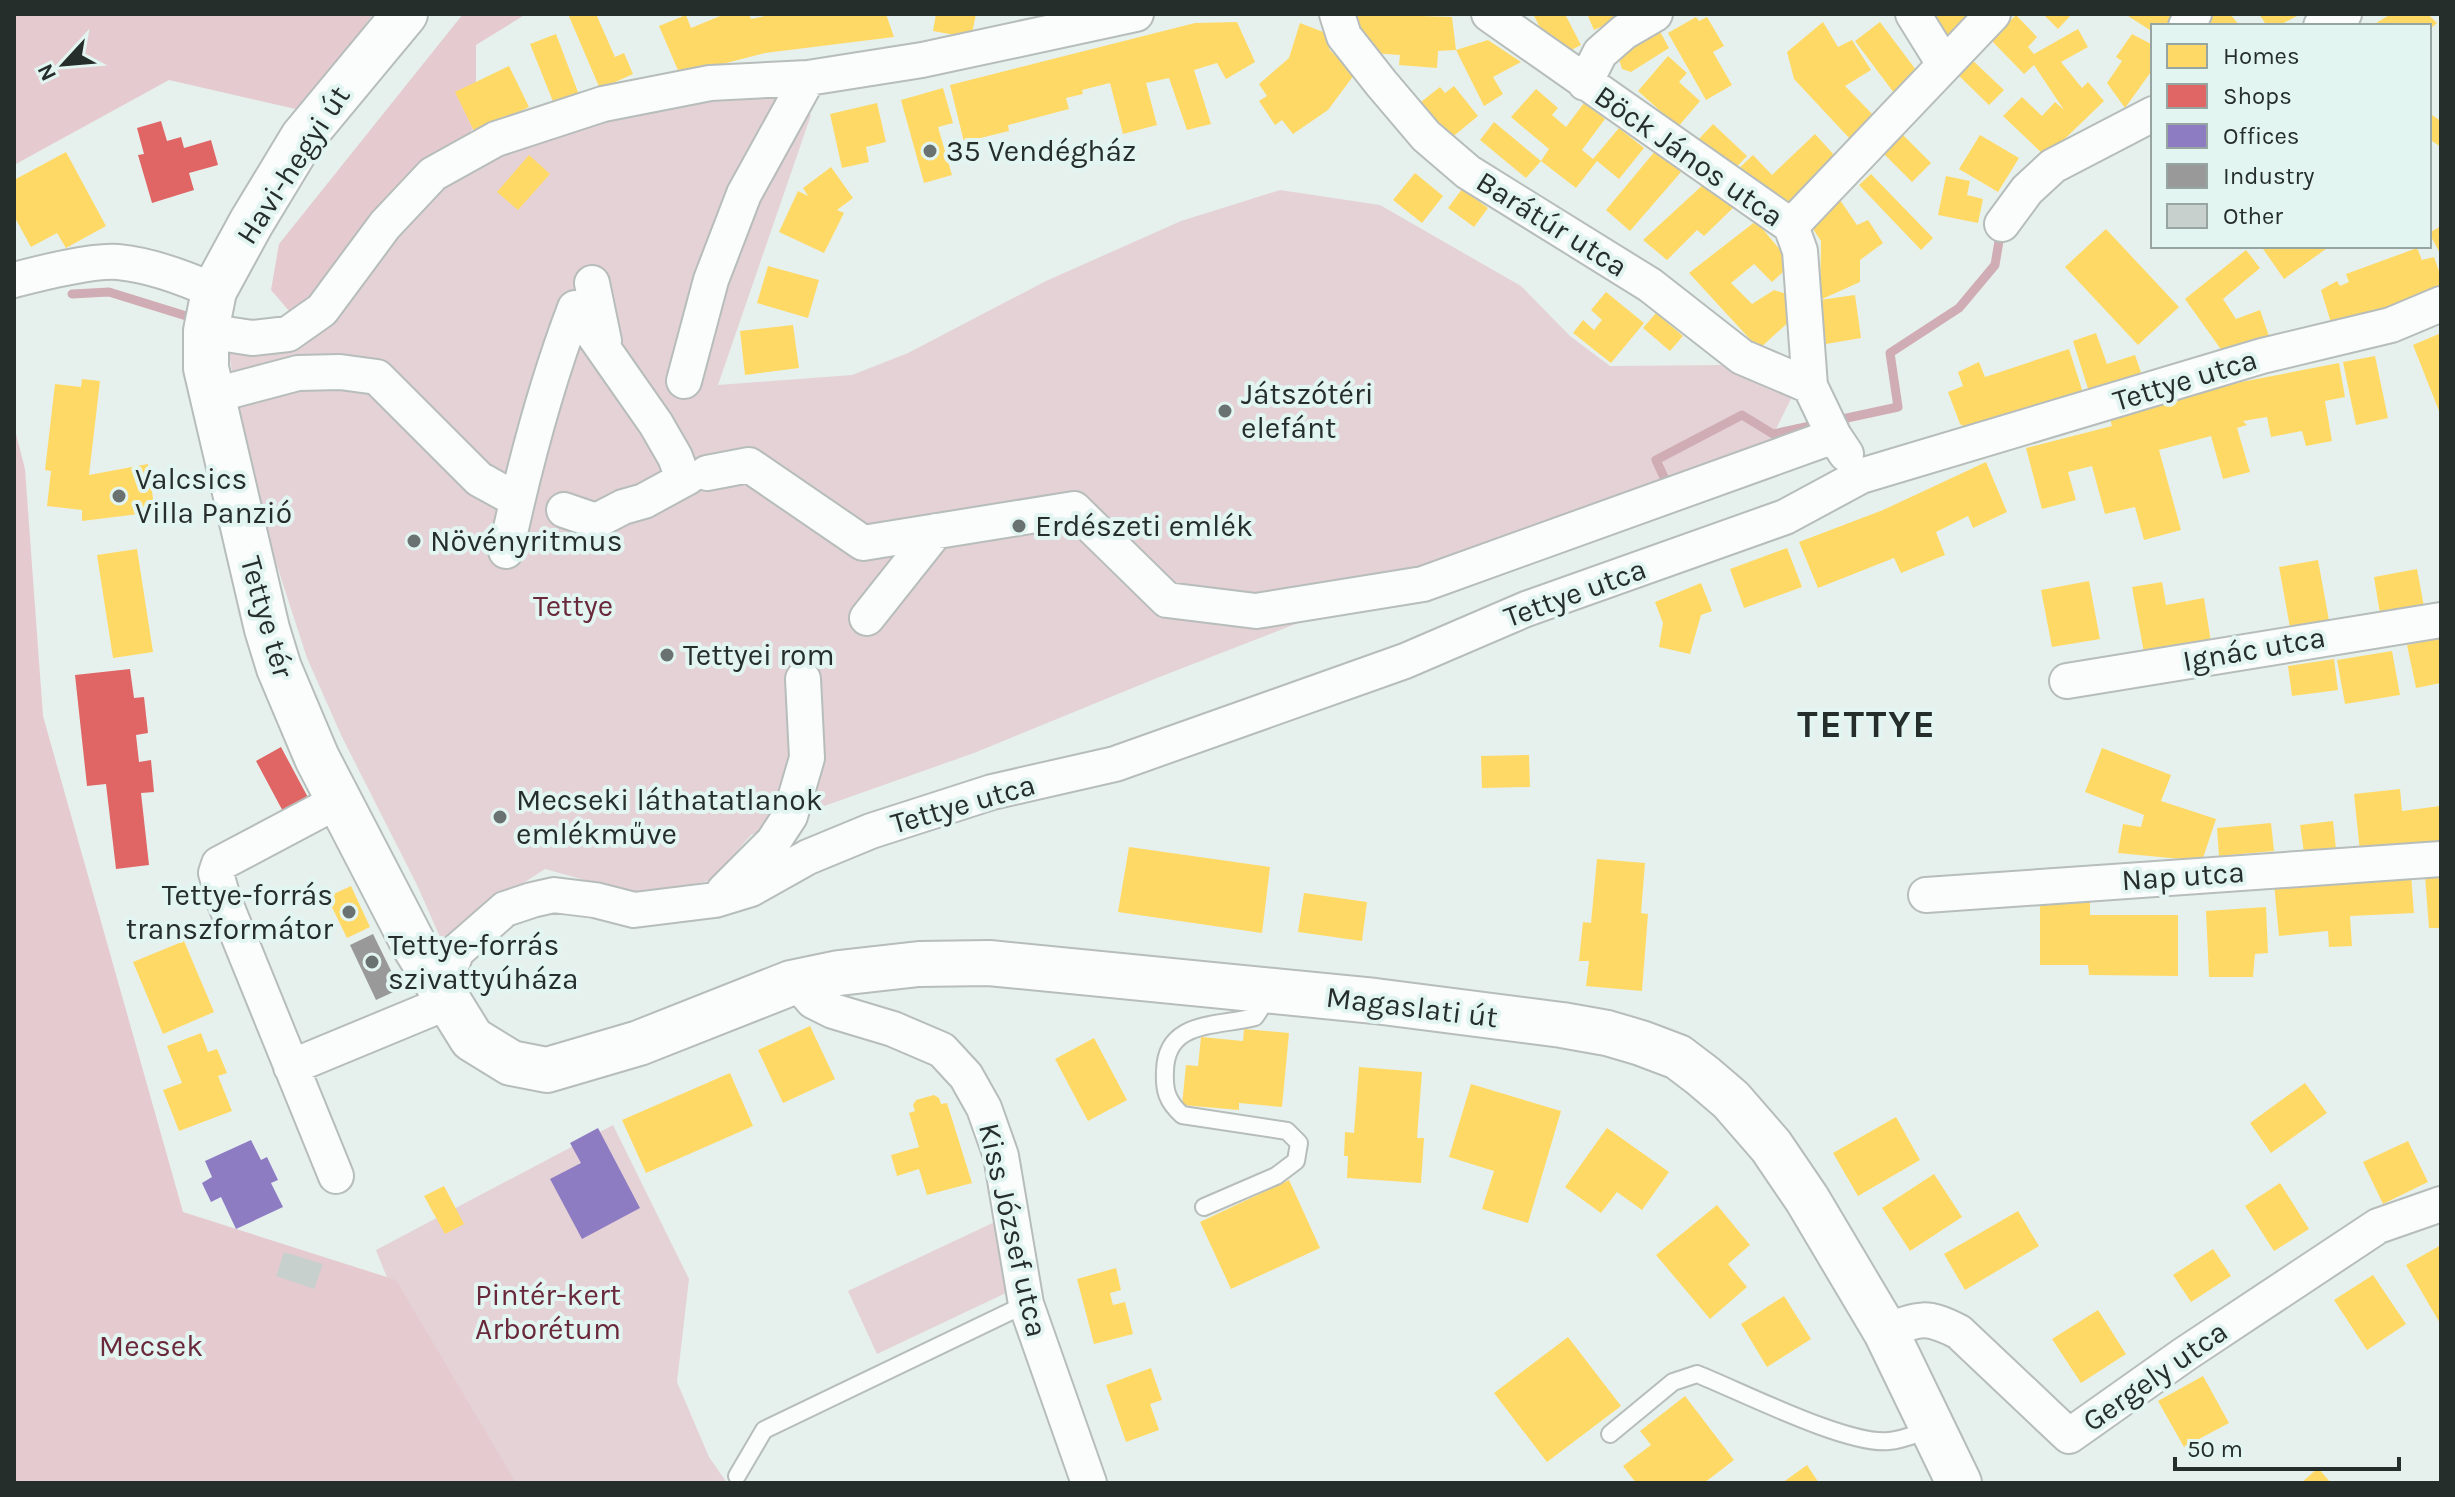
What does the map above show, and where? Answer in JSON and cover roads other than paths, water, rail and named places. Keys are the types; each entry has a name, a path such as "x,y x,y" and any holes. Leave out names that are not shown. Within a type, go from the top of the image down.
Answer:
{"street":[{"name":"Havi-hegyi út","path":"216,318 251,223 303,137 405,14"},
{"path":"14,280 51,271 118,262 184,277 216,318 252,338 288,334 322,310 385,225 433,174 496,139 618,101 710,83 808,78 922,60 1136,14"},
{"name":"Barátúr utca","path":"1337,14 1344,36 1381,83 1426,136 1468,172 1650,285 1824,416"},
{"name":"Böck János utca","path":"1489,14 1791,226 1800,251 1824,416 1861,476"},
{"path":"1585,83 1600,53 1624,32 1655,14"},
{"path":"1913,14 1944,64"},
{"path":"1791,226 1993,14"},
{"path":"2325,24 2344,14"},
{"path":"684,381 711,280 744,194 808,78"},
{"path":"2002,224 2027,190 2053,166 2151,115"},
{"path":"592,283 606,353"},
{"name":"Tettye utca","path":"715,900 751,889 808,857 871,831 992,792 1115,764 1405,661 1526,609 1785,517 1861,476 2262,356 2391,325 2441,304"},
{"path":"506,551 517,500 564,336 575,308 656,424 675,457 693,476"},
{"name":"Tettye tér","path":"216,318 206,368 211,396 279,668 338,801 415,947 472,1039 511,1063 547,1070 639,1043"},
{"path":"211,396 298,373 340,372 377,377 479,479 517,500"},
{"path":"564,510 596,521 693,476 749,465 863,543 1074,509 1167,600 1256,611 1423,584 1824,416"},
{"path":"867,618 936,531"},
{"name":"Ignác utca","path":"2067,681 2441,620"},
{"path":"291,1067 445,997 457,951 505,909 554,895 595,900 634,910 715,900 773,842 790,816 807,758 803,679"},
{"path":"336,1176 223,898 216,873 219,864 338,801"},
{"name":"Nap utca","path":"1926,895 2441,859"},
{"name":"Magaslati út","path":"639,1043 797,982 839,973 919,964 989,963 1375,1001 1562,1025 1618,1036 1678,1057 1731,1100 1771,1146 1807,1199 1886,1332 1959,1483"},
{"name":"Kiss József utca","path":"797,982 813,1001 833,1011 893,1029 942,1050 966,1076 984,1108 1001,1156 1026,1304 1089,1483"},
{"name":"Gergely utca","path":"1886,1332 1920,1318 1937,1321 1959,1332 2069,1436 2185,1354 2378,1226 2441,1204"}],"lane":[{"path":"1204,1207 1276,1176 1296,1161 1299,1143 1287,1131 1182,1115 1169,1103 1164,1088 1165,1063 1171,1043 1191,1029 1255,1017 1273,991"},
{"path":"737,1476 764,1430 1026,1304"},
{"path":"1610,1434 1673,1382 1697,1374 1866,1440 1890,1441 1933,1428"}],"waterway":[{"path":"1668,486 1656,460 1742,415 1773,434 1898,407 1890,353 1959,308 1995,265 2001,229"},
{"path":"72,294 109,292 196,319"}],"place":[{"name":"35 Vendégház","path":"930,151"},
{"name":"Játszótéri elefánt","path":"1225,411"},
{"name":"Valcsics Villa Panzió","path":"119,496"},
{"name":"Erdészeti emlék","path":"1019,526"},
{"name":"Növényritmus","path":"414,541"},
{"name":"Tettyei rom","path":"667,655"},
{"name":"Mecseki láthatatlanok emlékműve","path":"500,817"},
{"name":"Tettye-forrás transzformátor","path":"349,912"},
{"name":"Tettye-forrás szivattyúháza","path":"372,962"}],"district":[{"name":"TETTYE","path":"1867,724"}],"park label":[{"name":"Tettye","path":"573,606"},
{"name":"Pintér-kert Arborétum","path":"548,1312"},
{"name":"Mecsek","path":"151,1346"}]}
